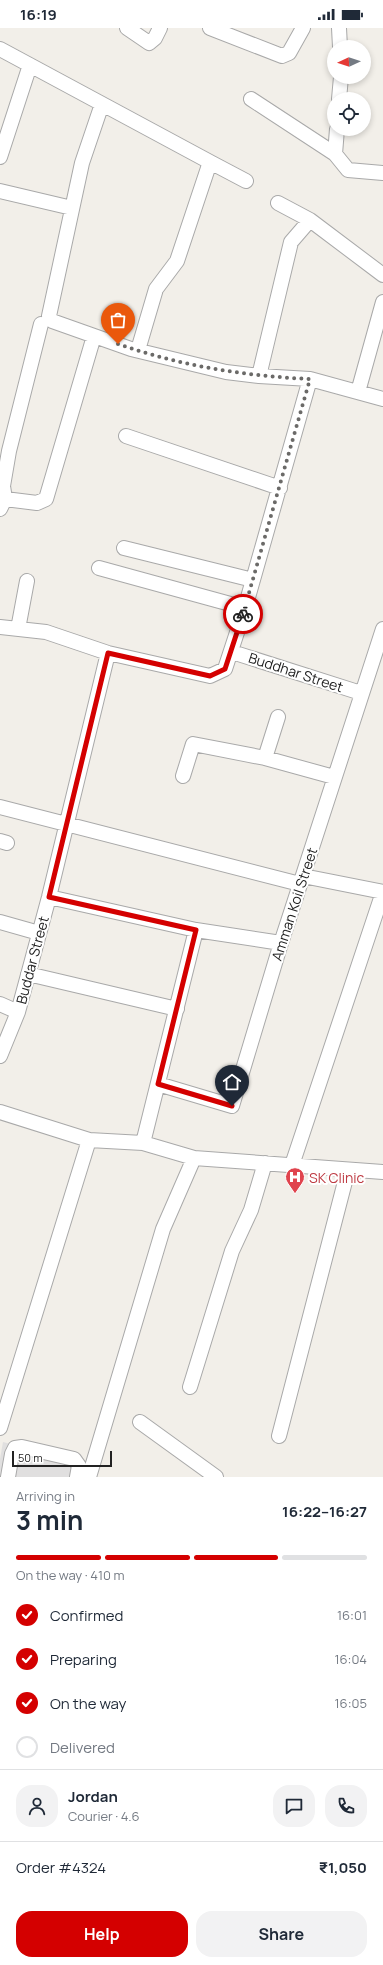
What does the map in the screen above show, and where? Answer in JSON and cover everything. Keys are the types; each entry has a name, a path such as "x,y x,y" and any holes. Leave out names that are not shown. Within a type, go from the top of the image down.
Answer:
{"street":[{"path":"127,28 149,43 155,38 160,28"},
{"path":"210,28 282,56 288,53 303,28"},
{"path":"339,28 340,40"},
{"path":"0,50 246,181"},
{"path":"0,157 30,65"},
{"path":"251,99 335,154 348,170 383,173"},
{"path":"102,104 82,163 48,316 54,322 138,350 226,372 258,376 310,379 383,399"},
{"path":"335,154 336,136"},
{"path":"138,350 156,289 177,261 210,162"},
{"path":"0,191 72,208"},
{"path":"278,203 310,220 383,275"},
{"path":"258,376 291,242 310,220"},
{"path":"358,392 383,302"},
{"path":"41,324 9,451 3,486 3,504 37,503 46,499 94,336"},
{"path":"0,626 46,632 108,653 210,676 225,669 232,652 245,608 310,379"},
{"path":"126,436 280,488"},
{"path":"124,548 253,580"},
{"path":"99,568 245,608"},
{"path":"18,629 27,581"},
{"name":"Amman Koil Street","path":"158,1084 232,1106 281,943 361,693 378,658 383,629"},
{"name":"Buddhar Street","path":"232,652 361,693"},
{"name":"Buddar Street","path":"0,1056 18,1012 40,933 108,653"},
{"path":"265,758 278,717"},
{"path":"183,776 192,744 265,758 334,778"},
{"path":"0,807 67,825 302,880 383,892 292,1165"},
{"path":"49,897 196,930 281,943"},
{"path":"0,922 40,933"},
{"path":"143,1143 196,930"},
{"path":"28,974 177,1009"},
{"path":"0,1004 18,1012"},
{"path":"0,1112 89,1140 143,1143 194,1158 383,1172"},
{"path":"0,1428 89,1140"},
{"path":"89,1477 163,1229 194,1158"},
{"path":"190,1387 232,1251 251,1210 265,1163"},
{"path":"279,1436 348,1170"},
{"path":"140,1422 216,1477"},
{"path":"8,1477 12,1454 15,1448 22,1447 74,1459 79,1466 77,1477"}],"shaded area":[{"path":"3,1442 84,1463 80,1477 0,1477 0,1459"}],"way so far":[{"path":"118,344 131,349 226,372 258,376 310,379 243,614"}],"place":[{"name":"SK Clinic","path":"295,1194"}],"route":[{"path":"232,1106 158,1084 196,930 49,897 108,653 210,676 225,669 232,652 243,614"}]}
